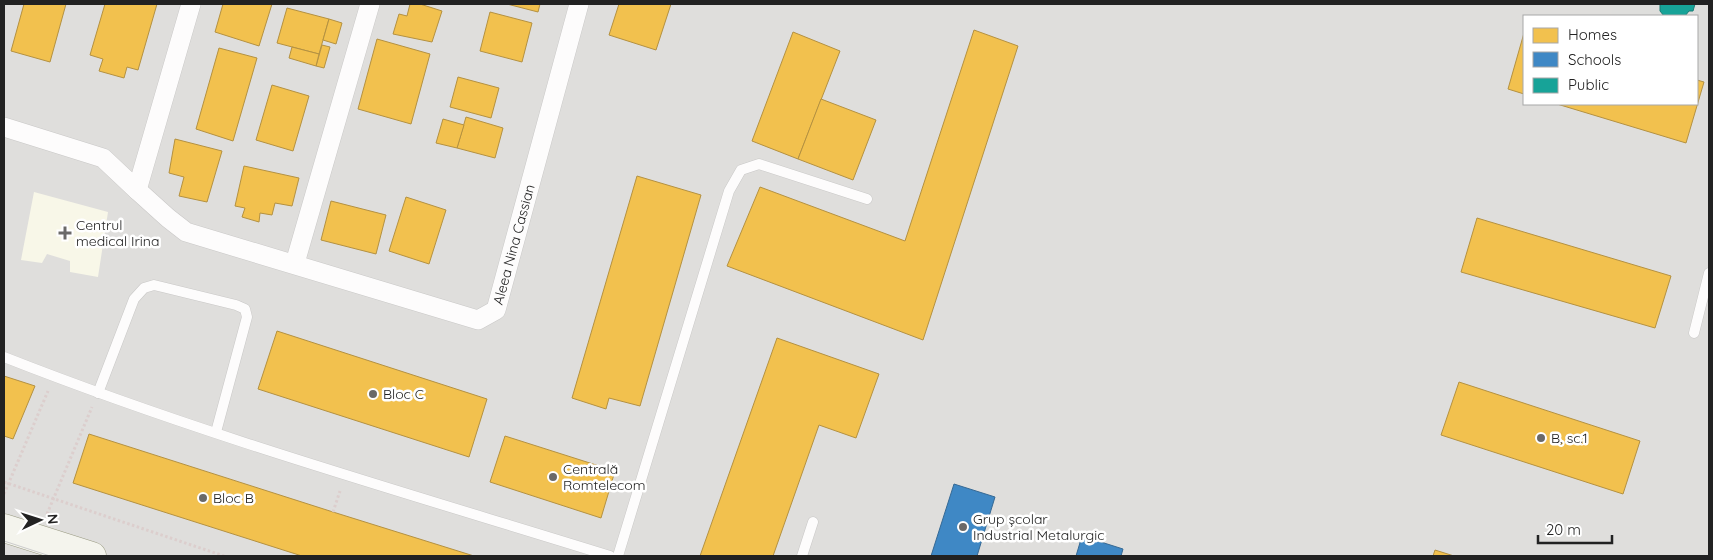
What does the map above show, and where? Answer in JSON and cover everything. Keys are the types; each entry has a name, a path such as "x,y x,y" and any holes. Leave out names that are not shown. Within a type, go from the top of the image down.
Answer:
{"main road":[{"path":"4,528 92,556"}],"street":[{"path":"137,190 191,4"},
{"path":"295,264 370,4"},
{"name":"Aleea Nina Cassian","path":"4,127 103,158 168,218 186,232 478,320 496,310 579,4"}],"lane":[{"path":"618,556 729,191 741,170 760,164 867,199"},
{"path":"1694,333 1709,273"},
{"path":"98,393 134,299 144,288 154,285 236,305 245,309 247,317 216,432"},
{"path":"4,357 98,393 216,432 610,556"},
{"path":"802,556 813,522"}],"path":[{"path":"4,494 6,483 53,376"},
{"path":"36,538 98,393"},
{"path":"6,483 224,556"}],"shaded area":[{"path":"4,4 1709,4 1709,556 4,556"},
{"path":"1614,4 1709,4 1709,63 1698,60 1698,15 1611,15"},
{"name":"Centrul medical Irina","path":"34,192 108,212 98,277 70,272 70,261 47,254 42,263 21,260"}],"building: Homes":[{"path":"24,4 66,4 50,62 11,51"},
{"path":"105,4 157,4 138,70 127,67 124,78 99,71 103,59 90,55"},
{"path":"223,4 272,4 259,46 215,32"},
{"path":"410,4 420,4 442,11 432,42 393,34 399,14 407,16"},
{"path":"507,4 540,4 538,12"},
{"path":"619,4 671,4 656,50 609,35"},
{"path":"287,8 329,19 319,54 277,43"},
{"path":"490,12 532,23 522,62 480,51"},
{"path":"329,19 342,23 336,44 323,40"},
{"path":"974,30 1018,46 923,340 727,266 760,187 905,241"},
{"path":"793,32 840,51 798,159 752,141"},
{"path":"1523,36 1523,94 1508,89"},
{"path":"377,39 430,54 411,124 358,109"},
{"path":"322,45 330,47 324,68 316,66"},
{"path":"292,47 319,54 316,66 289,58"},
{"path":"219,48 257,58 233,141 196,129"},
{"path":"458,77 499,88 491,118 450,107"},
{"path":"1698,80 1704,82 1698,102"},
{"path":"272,85 309,96 293,151 256,140"},
{"path":"821,99 876,120 853,180 798,159"},
{"path":"1560,105 1697,105 1686,143"},
{"path":"466,117 503,128 495,158 457,148"},
{"path":"443,119 464,125 457,148 436,143"},
{"path":"175,139 222,151 207,202 179,196 184,177 169,173"},
{"path":"244,166 299,178 292,206 275,203 272,215 260,213 259,222 242,217 245,208 235,206"},
{"path":"637,176 701,195 640,406 609,398 606,409 572,398"},
{"path":"406,197 446,210 429,264 389,251"},
{"path":"331,201 386,215 376,254 321,240"},
{"path":"1477,218 1671,276 1655,328 1461,272"},
{"name":"Bloc C","path":"277,331 487,399 469,457 258,389"},
{"path":"777,338 879,374 856,438 819,425 773,556 700,556"},
{"path":"4,376 35,386 13,439 4,436"},
{"name":"B, sc.1","path":"1459,382 1640,441 1623,494 1441,435"},
{"name":"Bloc B","path":"89,434 474,556 302,556 73,483"},
{"name":"Centrală Romtelecom","path":"505,436 615,471 601,518 490,482"},
{"path":"1435,550 1454,556 1433,556"}],"building: Schools":[{"name":"Grup școlar Industrial Metalurgic","path":"954,484 995,497 977,556 931,556"},
{"name":"Grup școlar Industrial Metalurgic","path":"1082,536 1123,549 1121,556 1076,556"}],"building: Public":[{"path":"1660,4 1695,4 1693,11 1689,11 1686,15 1663,15 1660,11"}],"tram line":[{"path":"4,541 50,556"}],"place":[{"name":"Centrul medical Irina","path":"65,233"},
{"name":"Bloc C","path":"373,394"},
{"name":"B, sc.1","path":"1541,438"},
{"name":"Centrală Romtelecom","path":"553,477"},
{"name":"Bloc B","path":"203,498"},
{"name":"Grup școlar Industrial Metalurgic","path":"963,527"}]}
